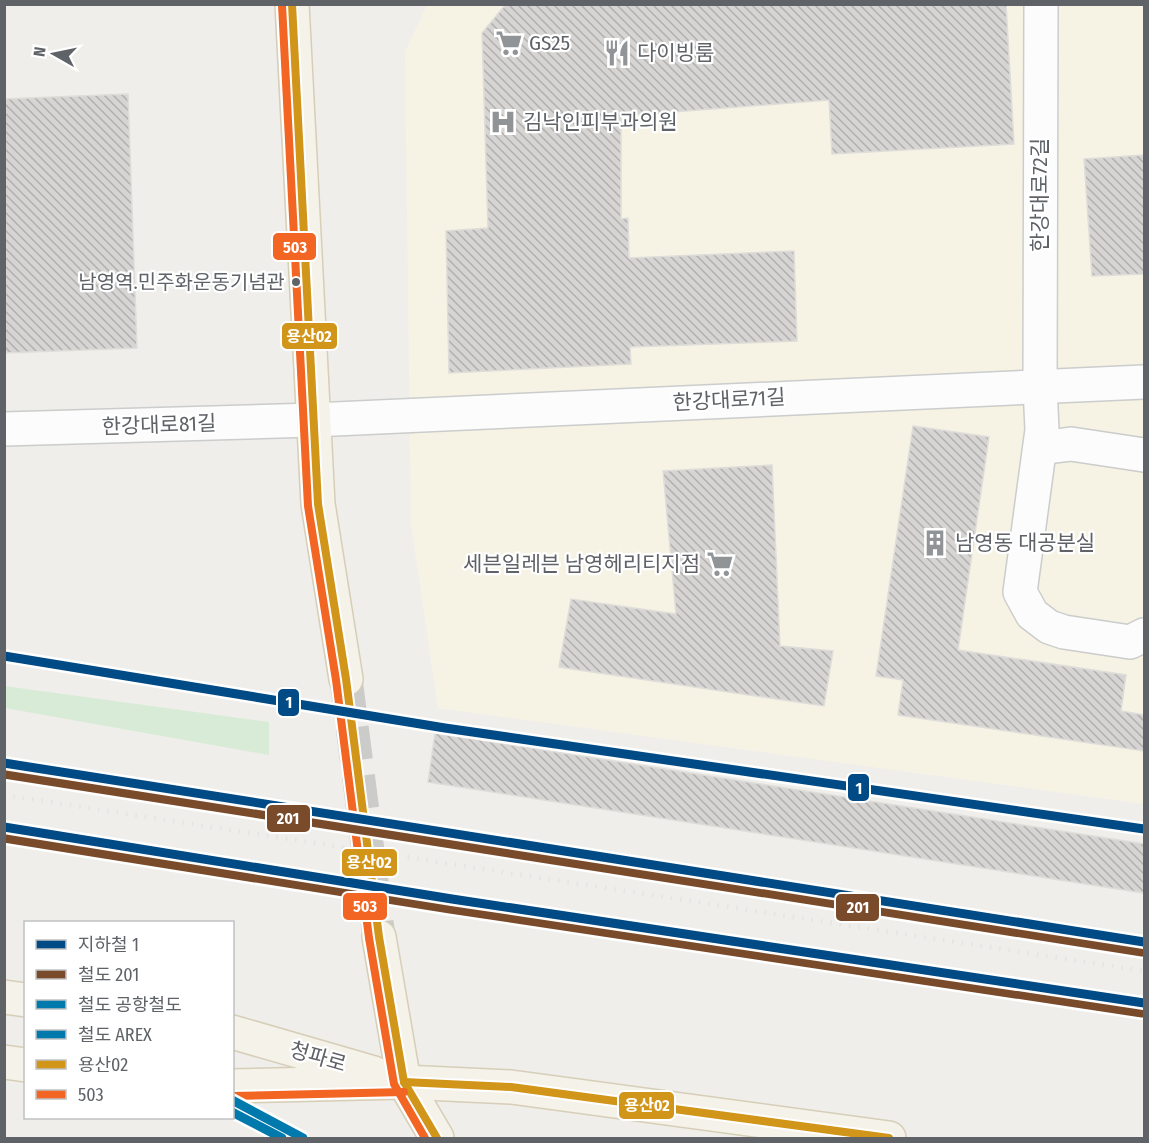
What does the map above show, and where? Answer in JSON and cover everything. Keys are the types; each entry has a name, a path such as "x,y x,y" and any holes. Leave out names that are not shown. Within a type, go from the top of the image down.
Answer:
{"main road":[{"path":"292,4 318,504 346,679"},
{"path":"379,937 404,1082 437,1138"},
{"path":"4,997 24,1000"},
{"name":"청파로","path":"234,1033 404,1082"},
{"path":"4,1062 24,1065"},
{"name":"청파로","path":"234,1086 404,1082 510,1086 889,1138"}],"lane":[{"name":"한강대로72길","path":"1041,4 1040,386 1042,430 1020,592 1032,614 1049,627 1064,632 1130,642 1144,635"},
{"name":"한강대로71길","path":"313,420 1144,382"},
{"name":"한강대로81길","path":"4,429 313,420"},
{"path":"1040,448 1071,444 1144,455"}],"shaded area":[{"path":"427,5 1144,5 1144,804 438,708 411,524 405,52"}],"green space":[{"path":"4,686 269,722 269,755 5,708"}],"building":[{"path":"506,4 1006,4 1014,144 832,154 829,100 621,116 621,219 628,218 629,258 794,251 797,341 630,347 631,364 449,373 446,231 488,228 482,33"},
{"path":"128,94 137,348 4,353 4,99"},
{"path":"1144,155 1144,274 1092,276 1084,159"},
{"name":"남영동 대공분실","path":"913,426 989,437 958,650 1126,675 1121,711 1144,715 1144,751 898,715 903,680 876,676"},
{"path":"772,465 780,646 833,651 824,706 559,667 571,599 676,614 663,471"},
{"path":"435,733 1144,844 1144,893 428,782"}],"tunnel":[{"path":"346,679 379,937"}],"railway":[{"path":"4,795 1144,971"}],"metro line":[{"name":"1","path":"4,656 445,728 1144,829"},
{"name":"1","path":"4,763 1144,942"},
{"name":"1","path":"4,827 452,899 1144,1003"}],"rail line":[{"name":"201","path":"4,774 1142,952"},
{"name":"201","path":"4,838 450,909 1142,1013"},
{"name":"공항철도","path":"234,1101 303,1138"},
{"name":"AREX","path":"234,1113 282,1138"}],"transit line":[{"name":"용산02","path":"292,4 318,504 346,679 379,937 404,1082 437,1138"},
{"name":"503","path":"282,5 308,506 336,680 369,938 394,1084 425,1138"},
{"name":"용산02","path":"404,1082 511,1087 889,1138"},
{"name":"503","path":"234,1096 404,1092"}],"place":[{"name":"GS25","path":"509,43"},
{"name":"다이빙룸","path":"617,53"},
{"name":"김낙인피부과의원","path":"503,122"},
{"name":"남영역.민주화운동기념관","path":"296,282"},
{"name":"남영동 대공분실","path":"935,543"},
{"name":"세븐일레븐 남영헤리티지점","path":"720,564"}]}
